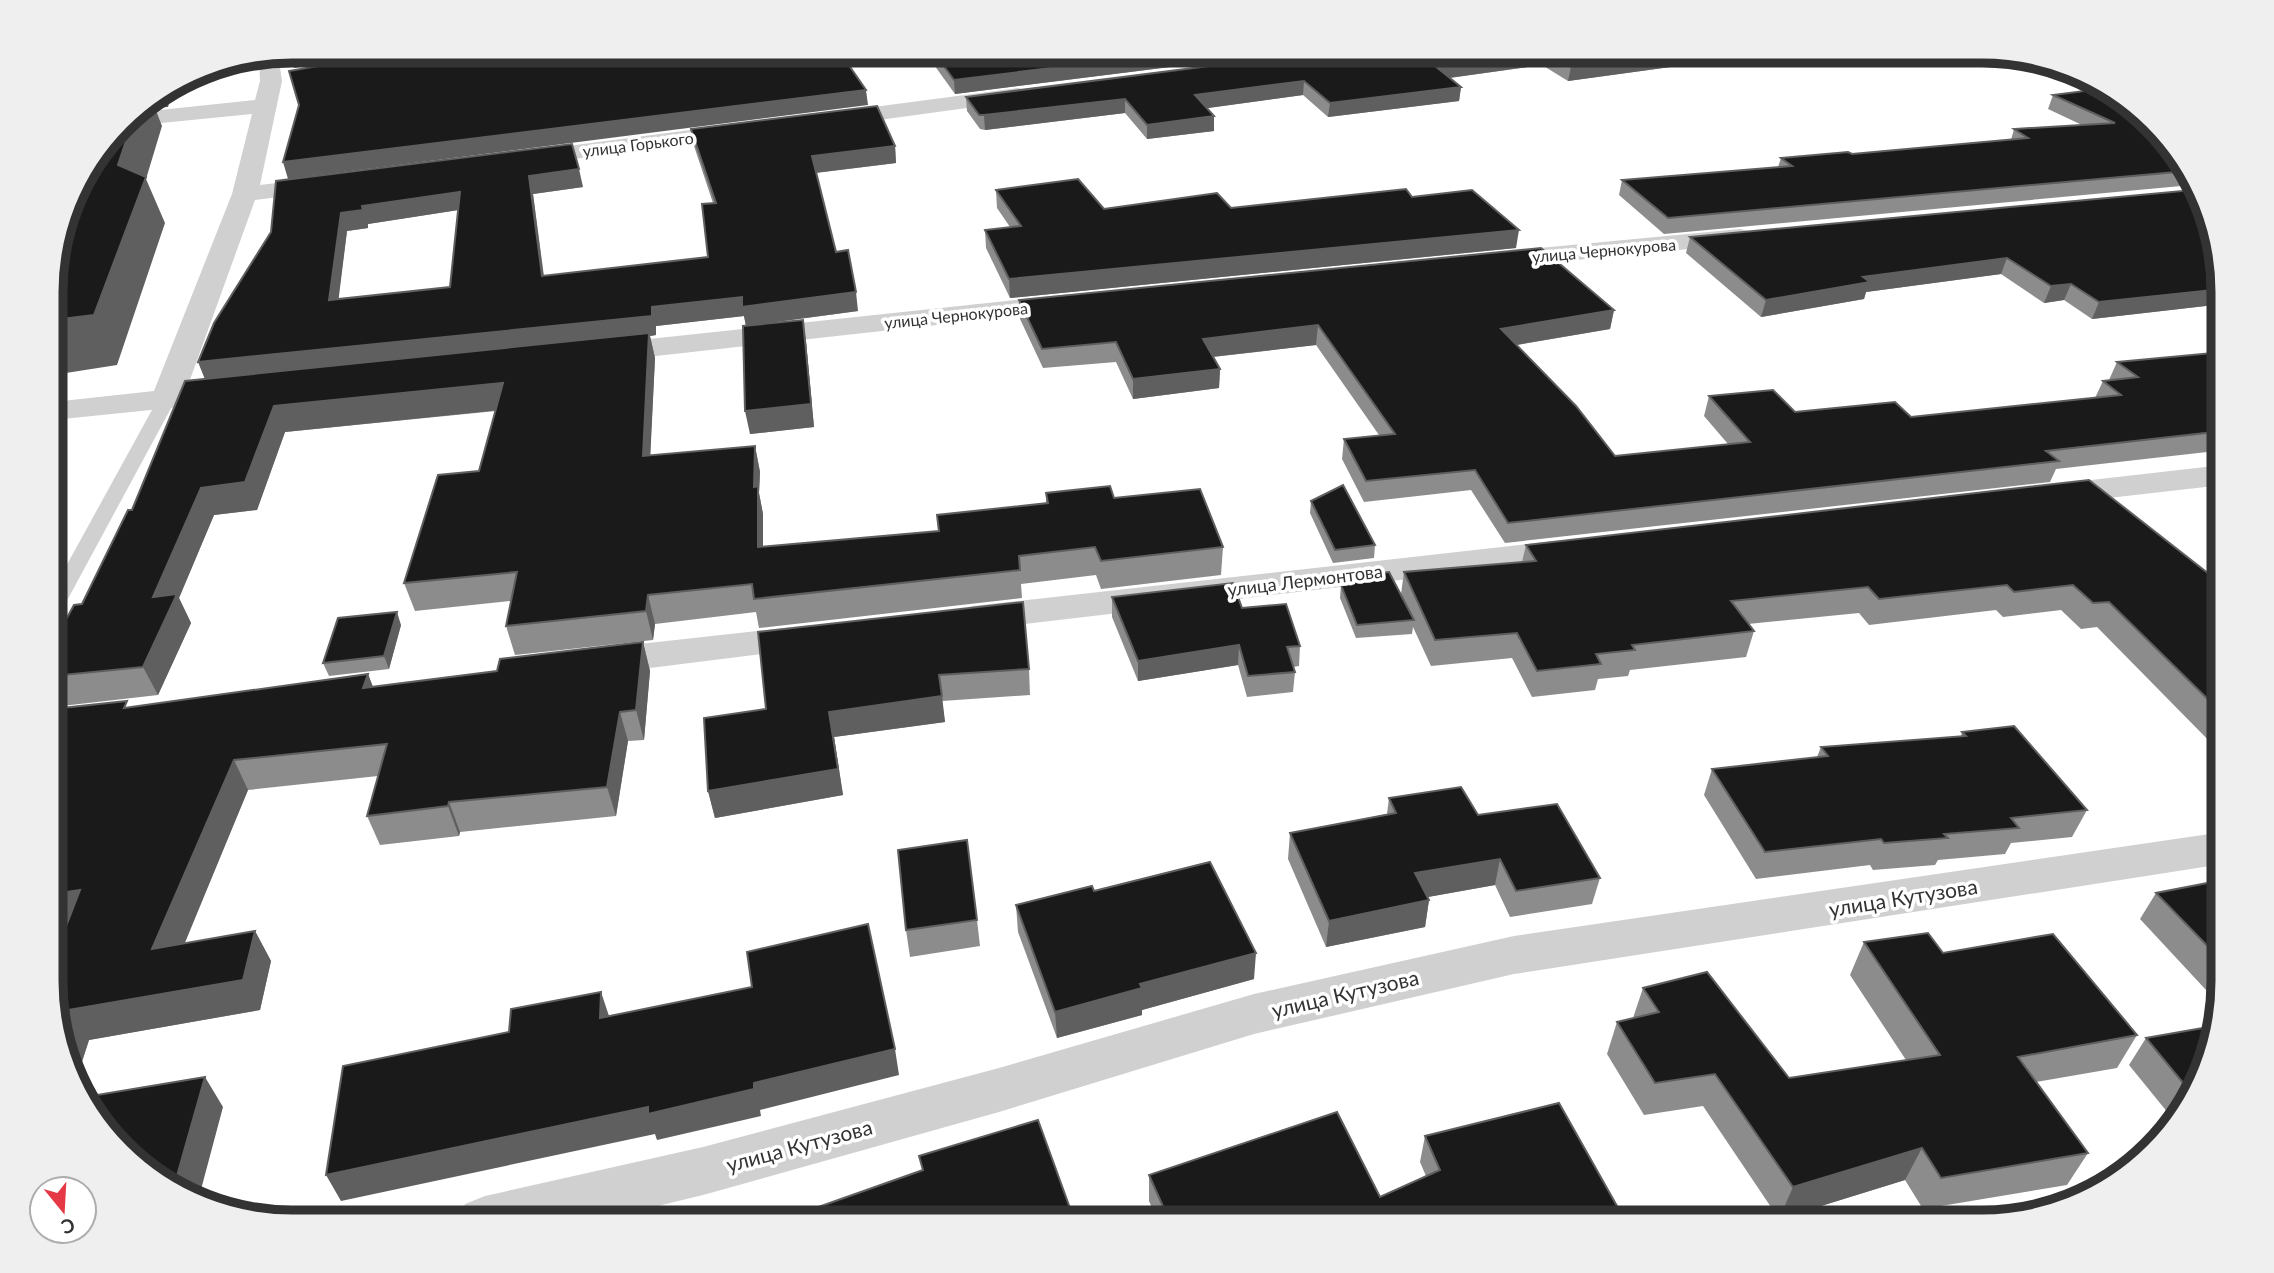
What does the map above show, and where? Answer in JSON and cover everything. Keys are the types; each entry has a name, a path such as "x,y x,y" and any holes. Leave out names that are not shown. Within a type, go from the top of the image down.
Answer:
{"street":[{"path":"167,399 245,194 268,93 269,65"},
{"path":"144,117 268,93 297,76"},
{"path":"811,122 1046,92"},
{"name":"улица Горького","path":"494,163 770,127"},
{"path":"245,194 355,180"},
{"name":"улица Чернокурова","path":"1474,262 1765,235"},
{"name":"улица Чернокурова","path":"570,356 1099,300"},
{"path":"63,410 250,390"},
{"path":"2015,499 2211,476"},
{"name":"улица Лермонтова","path":"937,622 1601,547"},
{"path":"564,665 841,634"},
{"name":"улица Кутузова","path":"536,1210 730,1164 999,1090 1254,1014 1514,955 2211,850"}],"lane":[{"path":"63,590 167,399"}],"building":[{"path":"335,63 847,63 866,90 283,162 299,105 289,71"},
{"path":"942,63 1092,63 954,80"},
{"path":"1233,63 1457,63 1435,66 1461,87 1330,103 1304,81 1195,95 1214,116 1147,125 1125,99 979,115 966,97"},
{"path":"1564,63 1600,63 1571,67"},
{"path":"2089,90 2109,102 2133,120 2154,141 2176,172 1668,218 1622,180 1792,166 1781,158 2028,138 2014,129 2115,123 2053,95"},
{"path":"877,106 895,146 812,156 836,252 848,250 856,292 742,307 742,297 652,307 652,316 198,362 214,323 271,232 276,181 572,144 579,169 529,176 542,276 708,257 702,204 716,203 691,129","holes":["460,192 450,287 329,300 341,213 363,210 362,206"]},
{"path":"129,132 118,165 146,177 94,315 63,319 65,262 80,205 102,165"},
{"path":"1078,179 1104,209 1217,193 1231,208 1406,189 1412,197 1472,190 1519,230 1009,279 985,230 1021,226 996,190"},
{"path":"2187,191 2207,248 2211,290 2099,302 2071,284 2051,286 2007,258 1863,277 1870,282 1766,300 1690,237"},
{"path":"1541,248 1614,310 1501,329 1576,406 1615,456 1750,442 1709,396 1773,390 1795,412 1895,402 1911,417 2121,395 2103,381 2138,377 2117,362 2211,353 2211,432 2046,451 2059,461 1508,523 1475,470 1366,481 1344,439 1395,434 1318,325 1203,339 1220,369 1133,379 1116,342 1042,349 1019,300"},
{"path":"803,320 811,404 745,411 743,326"},
{"path":"649,333 643,456 755,446 754,487 758,486 758,547 939,531 937,515 1048,503 1046,493 1110,486 1114,498 1200,489 1223,547 1101,561 1095,547 1019,556 1020,570 754,599 752,584 648,595 646,611 506,626 517,572 404,583 438,475 479,471 503,383 274,406 245,482 201,488 153,597 177,594 143,667 63,675 63,625 74,605 82,604 128,510 132,510 185,381"},
{"path":"2089,480 2211,576 2211,702 2109,602 2093,603 2073,585 2014,592 2007,585 1879,599 1868,587 1731,601 1754,631 1632,645 1635,650 1596,654 1601,664 1537,671 1517,633 1435,640 1404,572 1536,561 1526,545"},
{"path":"1343,485 1375,545 1335,550 1311,501"},
{"path":"1389,572 1414,620 1357,625 1341,585 1351,585 1347,577"},
{"path":"1233,583 1242,608 1286,604 1300,646 1287,647 1295,672 1248,676 1239,645 1138,661 1112,597"},
{"path":"1023,602 1029,669 939,675 942,696 829,712 838,769 708,791 704,718 766,709 758,632"},
{"path":"397,612 384,656 323,663 338,618"},
{"path":"643,642 636,710 620,712 607,787 449,802 448,806 367,816 387,744 234,760 152,949 255,931 243,980 69,1010 66,1018 63,934 80,890 63,893 63,708 127,701 124,708 368,674 363,688 497,671 500,659"},
{"path":"2014,726 2087,810 2011,818 2019,828 1944,834 1948,838 1884,843 1881,839 1765,852 1712,769 1828,756 1821,747 1966,736 1962,732"},
{"path":"1461,787 1478,815 1557,804 1600,878 1516,891 1500,859 1415,873 1429,900 1329,921 1290,833 1396,813 1389,798"},
{"path":"967,840 977,920 906,930 898,850"},
{"path":"1210,862 1256,953 1140,984 1142,988 1055,1012 1016,905 1092,886 1094,891"},
{"path":"2211,882 2211,950 2156,893"},
{"path":"868,924 895,1049 754,1083 754,1089 648,1114 648,1107 326,1175 343,1066 509,1032 511,1009 601,992 600,1018 752,987 747,952"},
{"path":"1928,933 1943,953 2053,934 2137,1035 2018,1057 2088,1153 1941,1178 1922,1148 1793,1187 1715,1074 1655,1083 1617,1022 1659,1012 1643,988 1707,972 1789,1078 1940,1055 1864,942"},
{"path":"2206,1027 2199,1054 2185,1085 2146,1038"},
{"path":"205,1077 176,1178 153,1163 130,1143 110,1120 95,1095"},
{"path":"1559,1103 1619,1210 1165,1210 1149,1175 1337,1112 1380,1197 1440,1170 1425,1136"},
{"path":"1038,1120 1071,1210 810,1210 923,1170 919,1156"}]}
